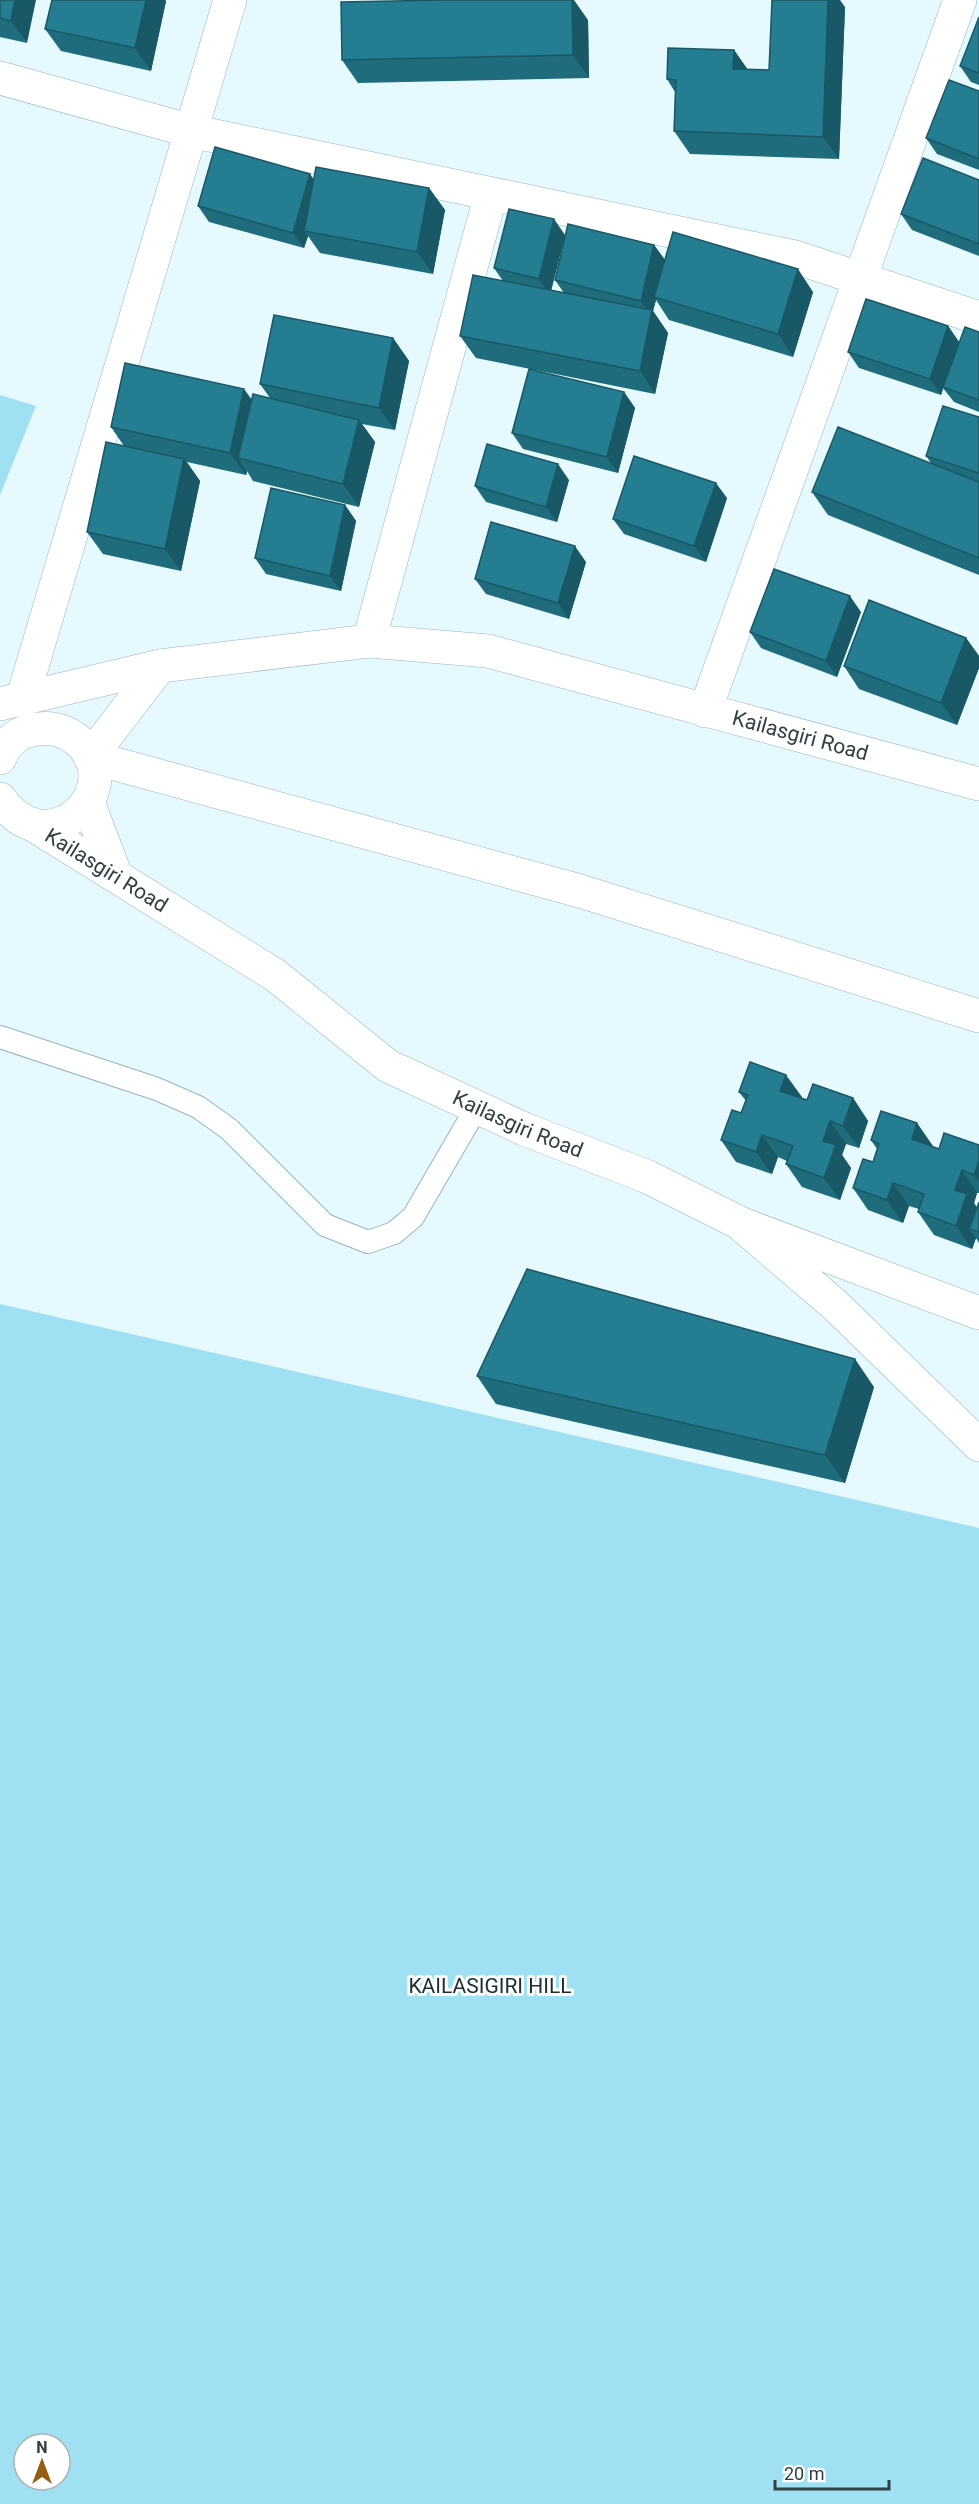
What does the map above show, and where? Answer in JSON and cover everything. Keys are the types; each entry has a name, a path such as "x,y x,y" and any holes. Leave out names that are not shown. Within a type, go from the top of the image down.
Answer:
{"street":[{"path":"0,758 11,741 14,712 230,0"},
{"path":"705,711 960,0"},
{"path":"0,78 191,132 795,257 979,318"},
{"path":"369,640 491,194"},
{"name":"Kailasgiri Road","path":"14,712 160,666 369,640 488,651 705,711 976,777"},
{"path":"90,757 160,666"},
{"path":"14,712 39,728 55,729 69,734 82,744 90,757 94,772 94,787 88,802 79,814 65,822 50,826 35,826"},
{"path":"90,757 580,891 979,1016"},
{"name":"Kailasgiri Road","path":"0,799 20,820 35,826 275,975 388,1066 524,1129 648,1177 738,1222 835,1305 979,1445"},
{"path":"88,802 116,876"},
{"path":"738,1222 979,1313"}],"lane":[{"path":"0,1037 157,1089 198,1107 229,1129 326,1225 368,1242 394,1233 413,1217 477,1107"}],"green space":[{"path":"0,395 36,406 0,495"},
{"name":"KAILASIGIRI HILL","path":"0,1304 979,1528 979,2504 0,2504"}],"building":[{"path":"0,0 15,0 11,21 0,18"},
{"path":"52,0 146,0 135,48 45,29"},
{"path":"572,0 573,55 342,60 341,2"},
{"path":"772,0 828,0 823,137 674,131 676,80 667,79 668,48 734,50 733,69 769,70"},
{"path":"979,17 979,73 960,66"},
{"path":"949,80 979,91 979,159 926,138"},
{"path":"215,147 310,174 293,233 198,206"},
{"path":"923,158 979,180 979,244 901,214"},
{"path":"316,167 429,188 417,252 304,231"},
{"path":"509,209 554,219 539,279 494,268"},
{"path":"568,224 654,245 641,301 555,280"},
{"path":"673,232 798,269 778,334 654,297"},
{"path":"473,275 652,310 640,371 460,336"},
{"path":"866,299 948,326 930,379 848,352"},
{"path":"274,315 393,338 379,408 260,384"},
{"path":"965,327 979,332 979,400 943,387"},
{"path":"125,363 244,389 230,453 111,427"},
{"path":"529,369 624,392 607,457 512,433"},
{"path":"253,394 359,420 343,484 238,458"},
{"path":"943,406 979,417 979,473 926,456"},
{"path":"838,427 979,482 979,558 812,492"},
{"path":"106,442 184,459 165,549 87,532"},
{"path":"487,444 558,464 546,507 475,486"},
{"path":"634,456 716,483 694,546 613,519"},
{"path":"271,488 345,505 330,576 255,558"},
{"path":"491,522 575,546 558,603 475,579"},
{"path":"774,569 850,596 826,661 750,632"},
{"path":"869,600 966,638 941,703 844,666"},
{"path":"750,1062 786,1075 780,1091 807,1100 813,1084 853,1098 843,1126 830,1121 823,1141 836,1145 824,1178 786,1164 793,1146 762,1135 756,1152 721,1140 732,1110 741,1113 748,1095 739,1092"},
{"path":"881,1111 917,1123 912,1139 939,1149 944,1133 979,1145 979,1161 974,1175 962,1170 955,1190 967,1194 956,1226 918,1212 924,1194 893,1183 887,1200 853,1188 863,1159 873,1162 879,1144 871,1140"},
{"path":"979,1202 979,1232 969,1229"},
{"path":"527,1269 855,1359 825,1455 477,1376"}]}
